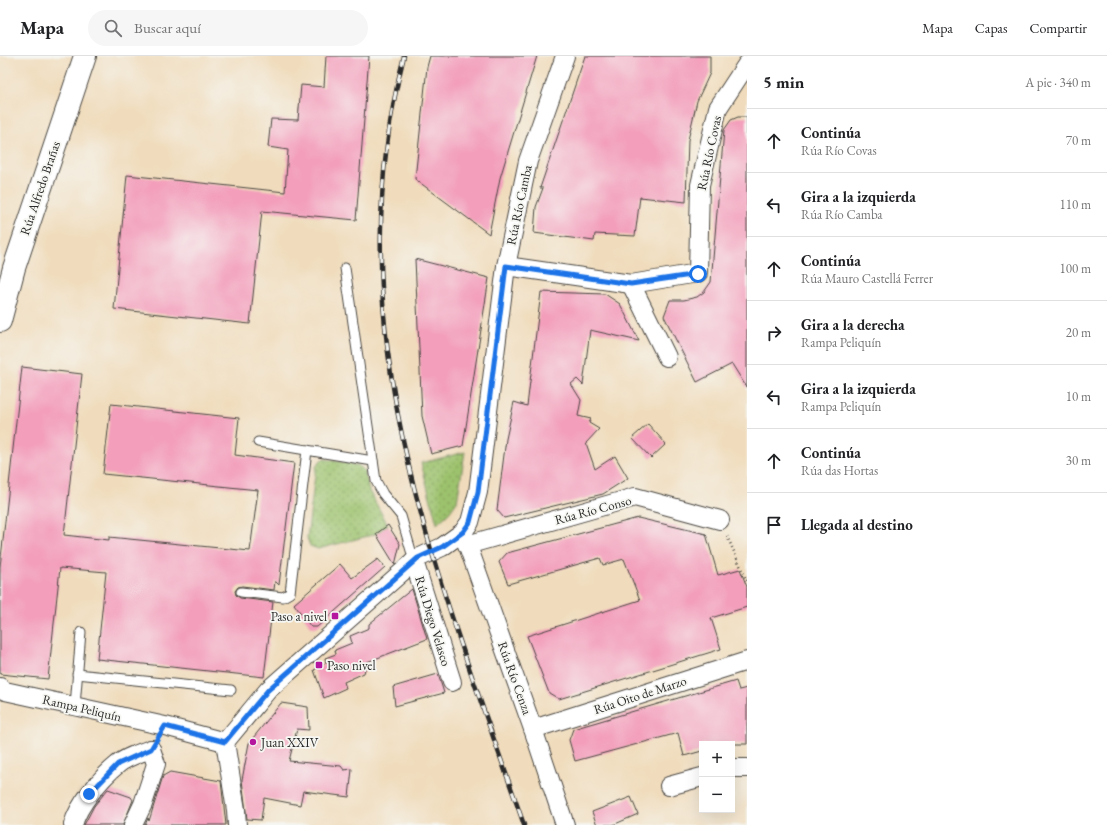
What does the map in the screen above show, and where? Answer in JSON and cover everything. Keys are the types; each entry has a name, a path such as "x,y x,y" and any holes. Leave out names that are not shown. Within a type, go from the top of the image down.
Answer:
{"street":[{"name":"Rúa Alfredo Brañas","path":"0,321 14,268 85,56"},
{"name":"Rúa Río Camba","path":"225,742 268,690 414,561 442,547 465,539 478,492 506,266 528,161 565,56"},
{"name":"Rúa Río Covas","path":"506,266 631,284 698,274 700,185 718,108 744,64"},
{"path":"631,284 667,357"},
{"name":"Rúa Río Conso","path":"465,539 636,497 720,520"},
{"name":"Rúa Río Cenza","path":"465,539 533,729 565,825"},
{"name":"Rúa Diego Velasco","path":"414,561 452,682"},
{"name":"Rúa Oito de Marzo","path":"533,729 747,661"},
{"name":"Rampa Peliquín","path":"0,687 5,691 165,726 225,742"},
{"path":"73,825 74,818 89,794 118,764 151,749 165,726"},
{"path":"225,742 237,825"},
{"path":"133,825 143,804 156,764 151,749"},
{"path":"735,766 747,768"},
{"path":"669,786 699,778"}],"lane":[{"path":"346,268 376,481 383,494 401,516 414,561"},
{"path":"258,442 374,461"},
{"path":"241,592 282,597 290,593 307,450"},
{"path":"75,706 81,632"},
{"path":"77,674 230,690"}],"path":[{"path":"720,520 747,581"}],"green space":[{"path":"465,452 457,502 449,513 437,524 421,463"},
{"path":"325,459 358,465 365,471 369,491 388,525 376,534 318,549 310,546 307,538 316,467 321,460"}],"building":[{"path":"326,56 369,56 356,220 262,211 250,324 114,309 127,175 285,192 288,150 268,147 271,119 298,120 301,85 324,87"},
{"path":"430,56 537,56 500,178 489,234 415,179 427,67"},
{"path":"585,56 710,56 710,73 697,101 688,140 686,202 640,197 635,236 595,234 594,241 534,233 536,207 543,188 540,188"},
{"path":"738,117 747,117 747,388 732,364 697,382 664,316 670,300 684,300 697,297 704,292 711,282 724,130 731,120"},
{"path":"415,259 489,278 463,446 431,454 422,416"},
{"path":"541,292 605,294 620,304 639,341 590,330 583,385 577,379 571,384 581,400 578,416 591,419 589,423 599,429 586,443 595,469 615,456 628,478 603,494 504,518 497,510 506,439 514,402 527,406"},
{"path":"22,367 82,374 64,535 109,540 109,537 250,551 258,490 103,474 111,404 239,418 235,455 294,463 279,585 275,581 274,590 242,586 238,587 235,591 236,595 240,598 273,602 264,677 97,659 106,572 60,568 48,679 0,674 0,567"},
{"path":"648,424 666,444 651,458 632,438"},
{"path":"638,518 706,534 718,575 740,569 747,587 747,607 711,618 721,649 559,699 549,693 527,636 640,600 624,559 603,565 600,558 508,584 499,562 507,553"},
{"path":"388,525 400,544 395,565 376,534"},
{"path":"378,559 385,567 317,627 311,627 294,604 340,564 352,578"},
{"path":"412,589 427,639 367,662 364,673 344,682 346,688 324,698 314,670 326,663 325,658 336,654 335,650 352,643 350,636 369,628 369,624"},
{"path":"438,674 444,693 395,706 393,687"},
{"path":"736,681 739,690 747,688 747,744 735,744 735,741 699,741 699,752 684,756 678,733 575,761 569,740 573,729"},
{"path":"281,703 308,707 309,730 297,729 289,761 341,766 344,770 352,769 349,797 303,791 300,805 264,798 261,820 247,819 242,780 249,743"},
{"path":"170,772 221,781 226,825 145,825 148,818 149,821 163,776"},
{"path":"108,789 131,797 133,800 123,825 84,825 94,806"},
{"path":"631,797 638,814 613,825 597,825 592,812"}],"railway":[{"path":"404,56 385,157 381,256 388,353 405,448 429,542 458,636 524,825"}],"place":[{"name":"Paso a nivel","path":"335,616"},
{"name":"Paso nivel","path":"319,665"},
{"name":"Juan XXIV","path":"253,742"}],"route":[{"path":"89,794 118,764 151,749 165,726 225,742 268,690 418,558 442,547 463,532 470,522 478,492 506,266 631,284 698,274"}]}
